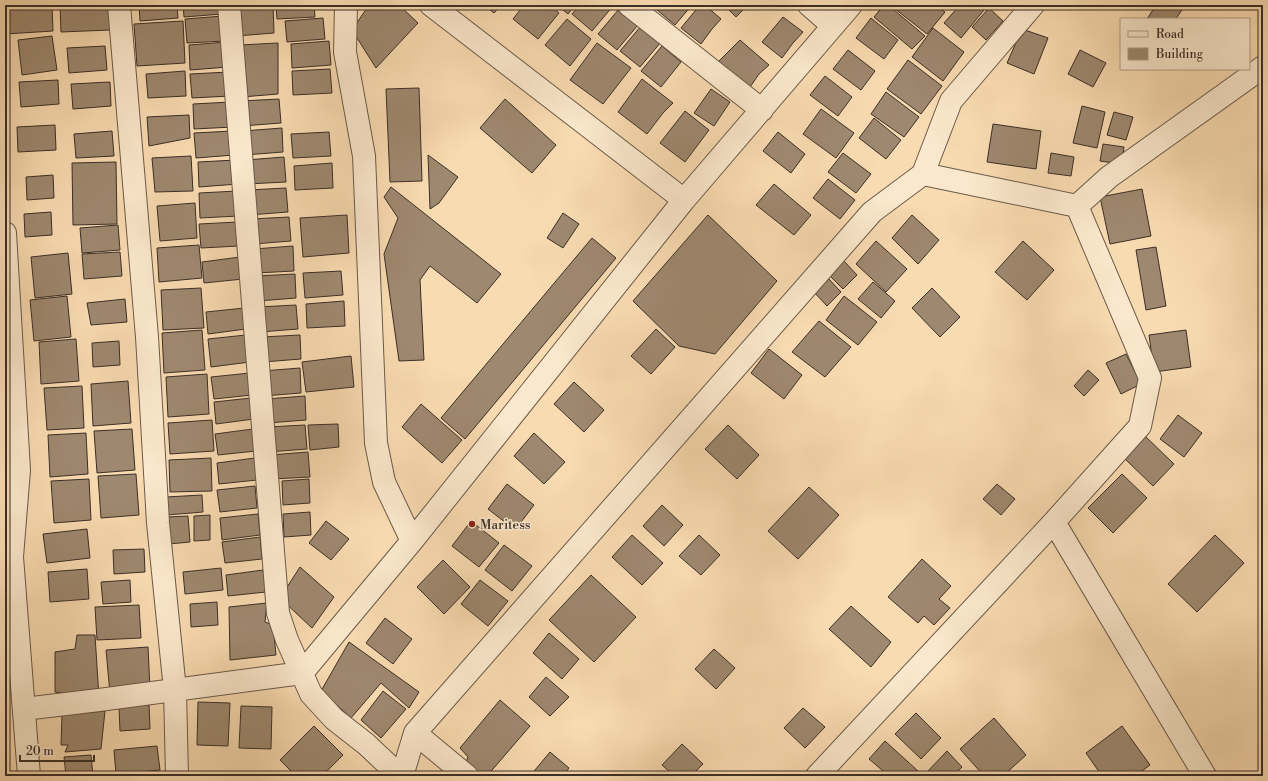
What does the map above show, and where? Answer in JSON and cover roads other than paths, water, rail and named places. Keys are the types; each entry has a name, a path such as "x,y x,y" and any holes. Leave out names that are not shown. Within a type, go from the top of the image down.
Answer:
{"street":[{"path":"119,5 147,337 158,523 175,690 177,776"},
{"path":"229,5 278,613 287,640 311,694 334,719 366,744 401,776 414,733 872,212 923,174 951,101 1033,5"},
{"path":"346,5 345,52 364,156 376,443 384,482 412,541"},
{"path":"431,5 684,200"},
{"path":"628,5 762,110"},
{"path":"809,5 833,26"},
{"path":"24,709 302,673 412,541 684,200 851,5"},
{"path":"1077,206 1109,177 1263,68"},
{"path":"923,174 1077,206"},
{"path":"817,776 1054,522 1140,426 1150,378 1077,206"},
{"path":"5,233 19,470 12,557 13,668 24,709 29,776"},
{"path":"1054,522 1197,773"},
{"path":"414,733 467,776"}],"place":[{"name":"Maritess","path":"472,524"}]}
